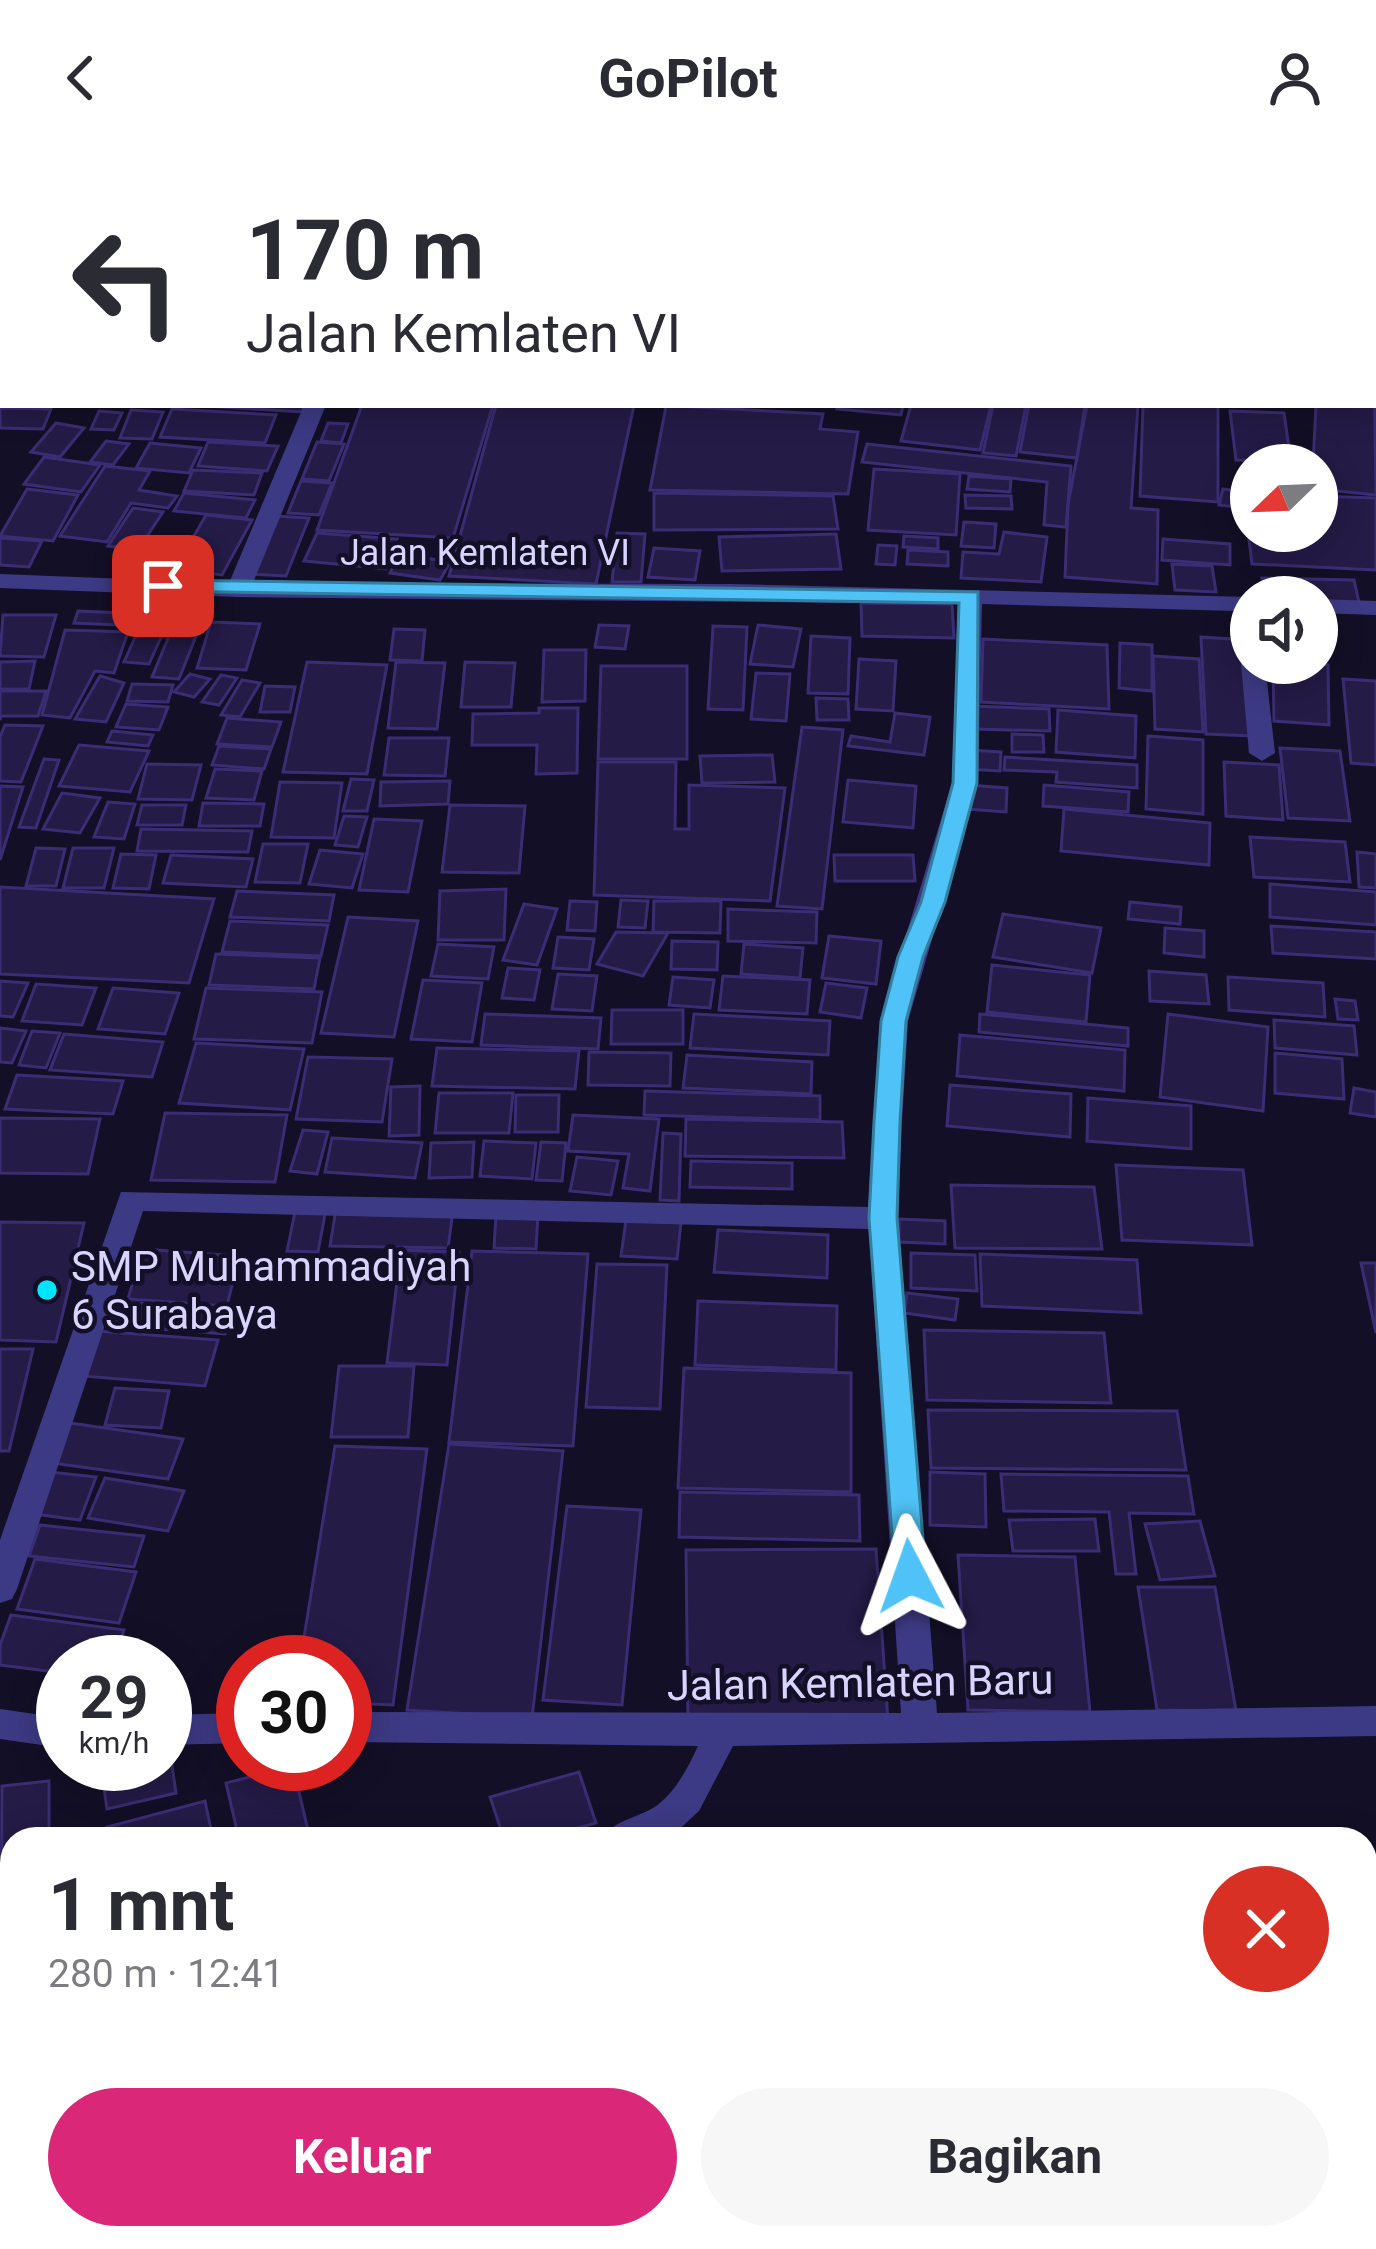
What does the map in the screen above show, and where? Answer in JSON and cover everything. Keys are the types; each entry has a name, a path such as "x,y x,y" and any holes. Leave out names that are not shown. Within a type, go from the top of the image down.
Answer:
{"street":[{"path":"238,590 314,408"},
{"name":"Jalan Kemlaten VI","path":"0,581 238,590 1230,603"},
{"path":"920,1727 883,1218 893,1021 933,902 965,783 970,597"},
{"path":"1338,607 1376,608"},
{"path":"1255,684 1262,753"},
{"path":"0,1588 132,1199 883,1218"},
{"name":"Jalan Kemlaten Baru","path":"372,1726 722,1731 1376,1721"},
{"path":"0,1724 36,1729"},
{"path":"656,1827 687,1804 722,1731"}],"building":[{"path":"0,408 51,409 43,429 0,428"},
{"path":"237,408 304,408 302,412"},
{"path":"361,408 492,408 453,538 317,530"},
{"path":"495,408 633,408 596,584 449,576"},
{"path":"666,408 823,414 820,429 858,432 848,494 650,490"},
{"path":"838,408 902,408 901,415"},
{"path":"910,408 990,408 980,450 901,441"},
{"path":"992,408 1025,408 1016,456 983,453"},
{"path":"1028,408 1085,408 1077,458 1020,452"},
{"path":"1086,408 1138,408 1131,508 1158,510 1157,584 1065,577 1068,504"},
{"path":"1143,408 1218,408 1218,502 1140,496"},
{"path":"1316,408 1375,408 1376,495 1338,491 1338,444 1314,444"},
{"path":"172,409 276,415 265,443 160,437"},
{"path":"131,410 163,412 152,439 120,438"},
{"path":"99,411 122,413 114,430 91,429"},
{"path":"1230,411 1284,413 1288,444 1234,444"},
{"path":"56,423 84,428 60,457 31,452"},
{"path":"328,423 348,424 341,443 321,441"},
{"path":"106,441 129,444 113,465 90,462"},
{"path":"208,442 278,446 267,471 198,466"},
{"path":"317,442 344,444 329,481 302,479"},
{"path":"150,443 201,448 189,473 136,468"},
{"path":"867,444 1071,466 1066,527 1044,525 1047,482 862,462"},
{"path":"44,457 100,465 81,492 24,484"},
{"path":"105,466 150,471 139,490 177,496 168,508 131,503 107,542 60,536"},
{"path":"874,469 960,474 956,535 868,530"},
{"path":"193,470 262,473 254,495 184,491"},
{"path":"969,476 1011,479 1010,492 967,489"},
{"path":"301,481 332,483 319,515 288,513"},
{"path":"27,489 78,495 53,541 0,536"},
{"path":"1223,489 1230,490 1230,506 1219,505"},
{"path":"184,493 255,500 246,518 174,511"},
{"path":"654,493 833,496 838,529 654,530"},
{"path":"965,495 1011,496 1012,509 966,508"},
{"path":"1338,497 1376,498 1376,570 1252,564 1250,552 1338,552"},
{"path":"133,508 163,512 138,550 108,546"},
{"path":"206,515 252,520 222,575 175,569"},
{"path":"276,516 309,518 286,576 251,574"},
{"path":"964,522 996,524 994,548 961,546"},
{"path":"1004,532 1047,537 1041,582 961,578 963,552 999,554"},
{"path":"317,533 397,539 386,569 304,561"},
{"path":"617,533 645,534 641,582 612,582"},
{"path":"836,534 841,569 722,571 719,537"},
{"path":"904,536 938,538 938,549 903,547"},
{"path":"0,538 42,541 29,567 0,565"},
{"path":"1163,539 1230,544 1230,565 1162,560"},
{"path":"878,545 897,546 895,565 876,564"},
{"path":"654,548 700,551 695,580 648,577"},
{"path":"908,550 948,552 948,566 907,564"},
{"path":"400,554 450,562 440,580 390,573"},
{"path":"1172,564 1212,566 1216,592 1175,590"},
{"path":"1338,580 1354,580 1359,603 1338,602"},
{"path":"861,603 952,604 954,638 862,636"},
{"path":"78,611 122,613 118,625 74,623"},
{"path":"147,611 172,613 149,664 124,662"},
{"path":"3,615 56,615 44,657 0,656"},
{"path":"176,619 202,621 179,679 152,677"},
{"path":"211,622 260,624 246,670 197,668"},
{"path":"599,625 629,626 625,649 595,647"},
{"path":"758,625 801,629 793,667 750,664"},
{"path":"713,626 747,627 743,710 708,709"},
{"path":"394,629 425,630 422,661 390,660"},
{"path":"65,630 128,632 114,673 95,671 70,718 42,715"},
{"path":"811,636 850,638 848,694 808,693"},
{"path":"1201,637 1230,639 1230,684 1250,684 1253,736 1206,734"},
{"path":"983,639 1107,645 1109,709 981,702"},
{"path":"1120,643 1152,645 1152,691 1119,688"},
{"path":"544,650 586,650 585,701 542,702"},
{"path":"1153,656 1199,659 1203,732 1155,729"},
{"path":"859,659 896,661 893,711 856,709"},
{"path":"35,661 29,689 0,689 0,662"},
{"path":"307,662 387,665 367,774 283,772"},
{"path":"396,662 445,663 437,729 388,728"},
{"path":"465,662 515,663 511,707 461,707"},
{"path":"601,666 687,666 687,759 598,759"},
{"path":"756,673 790,674 786,721 751,719"},
{"path":"190,674 210,679 194,697 174,692"},
{"path":"221,675 237,678 219,705 202,702"},
{"path":"100,676 124,683 106,722 75,719"},
{"path":"1343,679 1376,681 1376,765 1351,763"},
{"path":"242,680 260,683 240,717 221,715"},
{"path":"132,684 173,685 168,702 127,701"},
{"path":"1273,684 1328,684 1329,725 1274,721"},
{"path":"265,686 295,687 290,712 260,712"},
{"path":"0,691 46,691 38,716 1,716 0,720"},
{"path":"816,698 848,699 849,720 817,720"},
{"path":"126,704 168,707 159,730 116,727"},
{"path":"972,706 1049,709 1050,731 973,729"},
{"path":"539,708 578,708 577,773 536,774 537,745 472,745 473,714 539,713"},
{"path":"1058,710 1136,716 1135,758 1056,752"},
{"path":"895,713 930,717 924,755 848,746 851,736 890,742"},
{"path":"227,718 281,722 272,747 217,744"},
{"path":"5,725 43,726 21,782 0,781 0,737"},
{"path":"802,727 843,730 822,909 777,906"},
{"path":"112,731 153,735 148,746 107,742"},
{"path":"1012,734 1043,735 1044,752 1012,752"},
{"path":"1148,736 1203,740 1203,814 1146,809"},
{"path":"389,738 449,738 445,776 384,775"},
{"path":"79,745 149,751 130,792 59,786"},
{"path":"219,746 271,749 264,769 212,765"},
{"path":"1280,748 1340,751 1350,821 1288,818"},
{"path":"969,750 1001,752 1000,771 968,769"},
{"path":"772,755 775,782 702,783 700,756"},
{"path":"1005,757 1137,765 1137,788 1056,782 1057,772 1004,770"},
{"path":"44,759 59,760 36,828 19,827"},
{"path":"598,762 676,762 675,829 689,829 689,785 785,788 770,901 594,895"},
{"path":"1224,762 1279,765 1283,820 1226,816"},
{"path":"147,764 201,765 192,800 138,799"},
{"path":"215,769 262,771 254,800 206,798"},
{"path":"351,779 374,780 367,811 343,811"},
{"path":"848,780 916,786 913,828 843,822"},
{"path":"450,781 448,804 380,806 381,782"},
{"path":"280,782 342,783 334,838 271,837"},
{"path":"968,785 1007,788 1006,812 967,809"},
{"path":"1044,785 1129,792 1128,812 1043,806"},
{"path":"0,786 23,787 0,860"},
{"path":"62,793 100,798 80,833 43,829"},
{"path":"108,802 135,804 124,839 94,837"},
{"path":"203,803 264,804 260,826 199,826"},
{"path":"142,805 186,805 182,825 137,825"},
{"path":"450,805 525,806 519,873 442,872"},
{"path":"1064,809 1210,823 1209,865 1061,851"},
{"path":"344,816 367,817 358,847 335,845"},
{"path":"374,819 422,821 408,892 359,890"},
{"path":"141,829 252,831 248,852 137,851"},
{"path":"1250,837 1345,842 1350,882 1254,877"},
{"path":"263,844 308,844 300,883 255,882"},
{"path":"36,848 65,849 56,886 26,886"},
{"path":"73,848 114,848 104,888 63,888"},
{"path":"320,850 363,854 352,888 309,884"},
{"path":"1357,852 1376,854 1376,888 1359,887"},
{"path":"121,854 156,855 149,889 113,888"},
{"path":"171,855 253,859 246,887 163,883"},
{"path":"834,855 913,855 915,881 835,881"},
{"path":"1270,884 1376,892 1376,925 1270,917"},
{"path":"0,887 214,899 189,983 0,974"},
{"path":"506,889 504,940 438,940 440,891"},
{"path":"237,891 334,895 329,921 230,917"},
{"path":"621,900 648,901 645,928 618,927"},
{"path":"570,901 597,902 595,931 567,930"},
{"path":"654,901 721,901 720,933 653,932"},
{"path":"1130,902 1181,907 1180,924 1128,919"},
{"path":"524,904 557,909 537,965 503,960"},
{"path":"728,909 817,912 816,943 728,941"},
{"path":"1003,914 1101,928 1092,973 993,957"},
{"path":"348,917 418,921 394,1037 321,1033"},
{"path":"230,921 328,925 321,956 222,952"},
{"path":"1271,926 1376,932 1376,959 1273,953"},
{"path":"1165,928 1204,931 1204,957 1164,953"},
{"path":"616,932 668,933 643,976 597,964"},
{"path":"829,936 881,941 876,984 822,978"},
{"path":"558,937 594,939 589,970 553,968"},
{"path":"672,941 718,942 717,970 671,969"},
{"path":"438,944 494,947 488,979 431,976"},
{"path":"744,944 803,948 800,978 741,974"},
{"path":"216,954 320,958 314,989 209,985"},
{"path":"992,965 1090,975 1086,1022 987,1012"},
{"path":"508,968 540,970 534,1000 502,998"},
{"path":"1149,971 1206,975 1209,1004 1150,1001"},
{"path":"558,974 597,976 592,1011 552,1009"},
{"path":"723,976 810,980 807,1014 719,1010"},
{"path":"673,977 714,980 710,1008 669,1005"},
{"path":"1228,977 1323,983 1325,1017 1229,1010"},
{"path":"423,980 482,983 472,1042 411,1039"},
{"path":"0,981 28,983 13,1017 0,1016"},
{"path":"826,983 867,988 861,1018 820,1012"},
{"path":"36,984 96,988 82,1025 22,1021"},
{"path":"113,988 179,993 165,1034 98,1029"},
{"path":"206,988 322,992 312,1043 194,1039"},
{"path":"1335,999 1355,1001 1358,1020 1338,1019"},
{"path":"612,1010 683,1010 683,1044 611,1044"},
{"path":"485,1014 601,1018 598,1049 481,1045"},
{"path":"694,1014 830,1021 828,1055 690,1048"},
{"path":"980,1014 1128,1028 1128,1046 979,1032"},
{"path":"1168,1014 1268,1027 1263,1111 1160,1097"},
{"path":"1274,1020 1354,1026 1357,1055 1275,1048"},
{"path":"0,1028 26,1031 12,1063 0,1062"},
{"path":"32,1031 60,1033 46,1068 19,1065"},
{"path":"64,1034 163,1042 152,1077 50,1070"},
{"path":"960,1035 1125,1050 1124,1091 957,1076"},
{"path":"196,1043 304,1049 290,1110 179,1103"},
{"path":"437,1048 579,1051 575,1089 432,1086"},
{"path":"589,1052 671,1053 670,1086 588,1085"},
{"path":"1275,1053 1342,1059 1344,1099 1275,1093"},
{"path":"687,1055 812,1062 811,1094 683,1088"},
{"path":"308,1057 392,1059 382,1122 296,1119"},
{"path":"17,1075 123,1081 113,1114 5,1109"},
{"path":"950,1085 1071,1094 1070,1137 947,1126"},
{"path":"420,1086 419,1135 389,1136 391,1087"},
{"path":"1354,1088 1376,1092 1376,1117 1350,1113"},
{"path":"645,1091 820,1096 820,1120 644,1115"},
{"path":"439,1093 513,1093 509,1133 435,1133"},
{"path":"516,1095 559,1095 558,1132 515,1132"},
{"path":"1088,1098 1191,1106 1191,1149 1087,1141"},
{"path":"165,1113 287,1115 275,1182 151,1180"},
{"path":"573,1115 659,1119 650,1191 623,1188 629,1154 568,1151"},
{"path":"0,1118 100,1119 88,1174 0,1173"},
{"path":"686,1119 842,1122 844,1158 685,1156"},
{"path":"303,1130 328,1132 317,1174 290,1171"},
{"path":"663,1133 681,1134 679,1201 660,1200"},
{"path":"332,1138 422,1143 415,1178 325,1172"},
{"path":"484,1141 536,1143 532,1179 480,1176"},
{"path":"474,1142 472,1177 429,1178 431,1143"},
{"path":"541,1142 566,1143 562,1181 536,1180"},
{"path":"577,1157 618,1161 611,1195 570,1191"},
{"path":"691,1161 792,1163 792,1189 690,1187"},
{"path":"1116,1165 1243,1170 1252,1245 1122,1240"},
{"path":"951,1185 1094,1187 1102,1249 955,1248"},
{"path":"296,1207 326,1209 318,1252 287,1251"},
{"path":"336,1209 453,1211 448,1248 330,1246"},
{"path":"538,1214 536,1249 494,1248 496,1215"},
{"path":"899,1219 945,1221 945,1244 899,1242"},
{"path":"626,1220 681,1223 677,1259 621,1256"},
{"path":"0,1222 84,1223 56,1342 0,1340"},
{"path":"718,1230 828,1235 827,1278 714,1272"},
{"path":"142,1249 239,1256 227,1306 128,1299"},
{"path":"401,1250 459,1252 447,1365 387,1363"},
{"path":"472,1251 588,1254 573,1446 449,1442"},
{"path":"911,1253 975,1255 977,1291 911,1288"},
{"path":"980,1254 1137,1260 1141,1313 982,1306"},
{"path":"1361,1263 1376,1263 1376,1333"},
{"path":"597,1264 667,1265 660,1409 586,1407"},
{"path":"907,1293 958,1299 955,1320 904,1313"},
{"path":"112,1301 232,1310 225,1334 105,1325"},
{"path":"698,1301 837,1306 836,1370 695,1365"},
{"path":"924,1330 1104,1333 1111,1403 927,1400"},
{"path":"97,1331 218,1340 205,1386 82,1376"},
{"path":"0,1349 33,1349 9,1451 0,1451"},
{"path":"339,1366 414,1366 408,1437 331,1437"},
{"path":"684,1368 851,1373 851,1492 678,1488"},
{"path":"115,1388 169,1391 161,1428 105,1425"},
{"path":"928,1410 1177,1411 1186,1470 931,1468"},
{"path":"70,1423 183,1439 168,1479 53,1463"},
{"path":"449,1444 563,1451 532,1718 407,1710"},
{"path":"335,1446 427,1449 393,1705 372,1704 372,1635 304,1635"},
{"path":"50,1472 96,1477 80,1520 34,1514"},
{"path":"930,1472 985,1474 986,1527 930,1525"},
{"path":"1001,1474 1188,1476 1194,1514 1129,1513 1136,1574 1116,1574 1109,1512 1004,1511"},
{"path":"105,1478 184,1491 168,1531 88,1518"},
{"path":"680,1492 859,1495 860,1541 679,1537"},
{"path":"567,1506 641,1510 622,1705 543,1700"},
{"path":"1095,1519 1099,1551 1013,1551 1009,1520"},
{"path":"1200,1521 1215,1576 1160,1580 1145,1524"},
{"path":"40,1525 144,1536 134,1567 29,1556"},
{"path":"876,1549 888,1721 688,1723 686,1550"},
{"path":"958,1555 1075,1557 1090,1712 968,1710"},
{"path":"35,1559 136,1572 119,1623 17,1609"},
{"path":"1138,1587 1215,1587 1236,1711 1157,1710"},
{"path":"11,1615 124,1630 122,1635 36,1635 36,1670 0,1665 0,1645"},
{"path":"579,1772 596,1823 500,1827 490,1797"},
{"path":"36,1782 36,1791 49,1791 49,1827 2,1827 2,1786"},
{"path":"104,1791 176,1791 176,1793 107,1809"},
{"path":"228,1791 299,1791 307,1827 236,1827"},
{"path":"205,1801 210,1827 107,1827"}],"place":[{"name":"SMP Muhammadiyah 6 Surabaya","path":"47,1290"}],"route":[{"path":"163,586 970,597 965,783 933,902 893,1021 883,1218 910,1576"}]}
